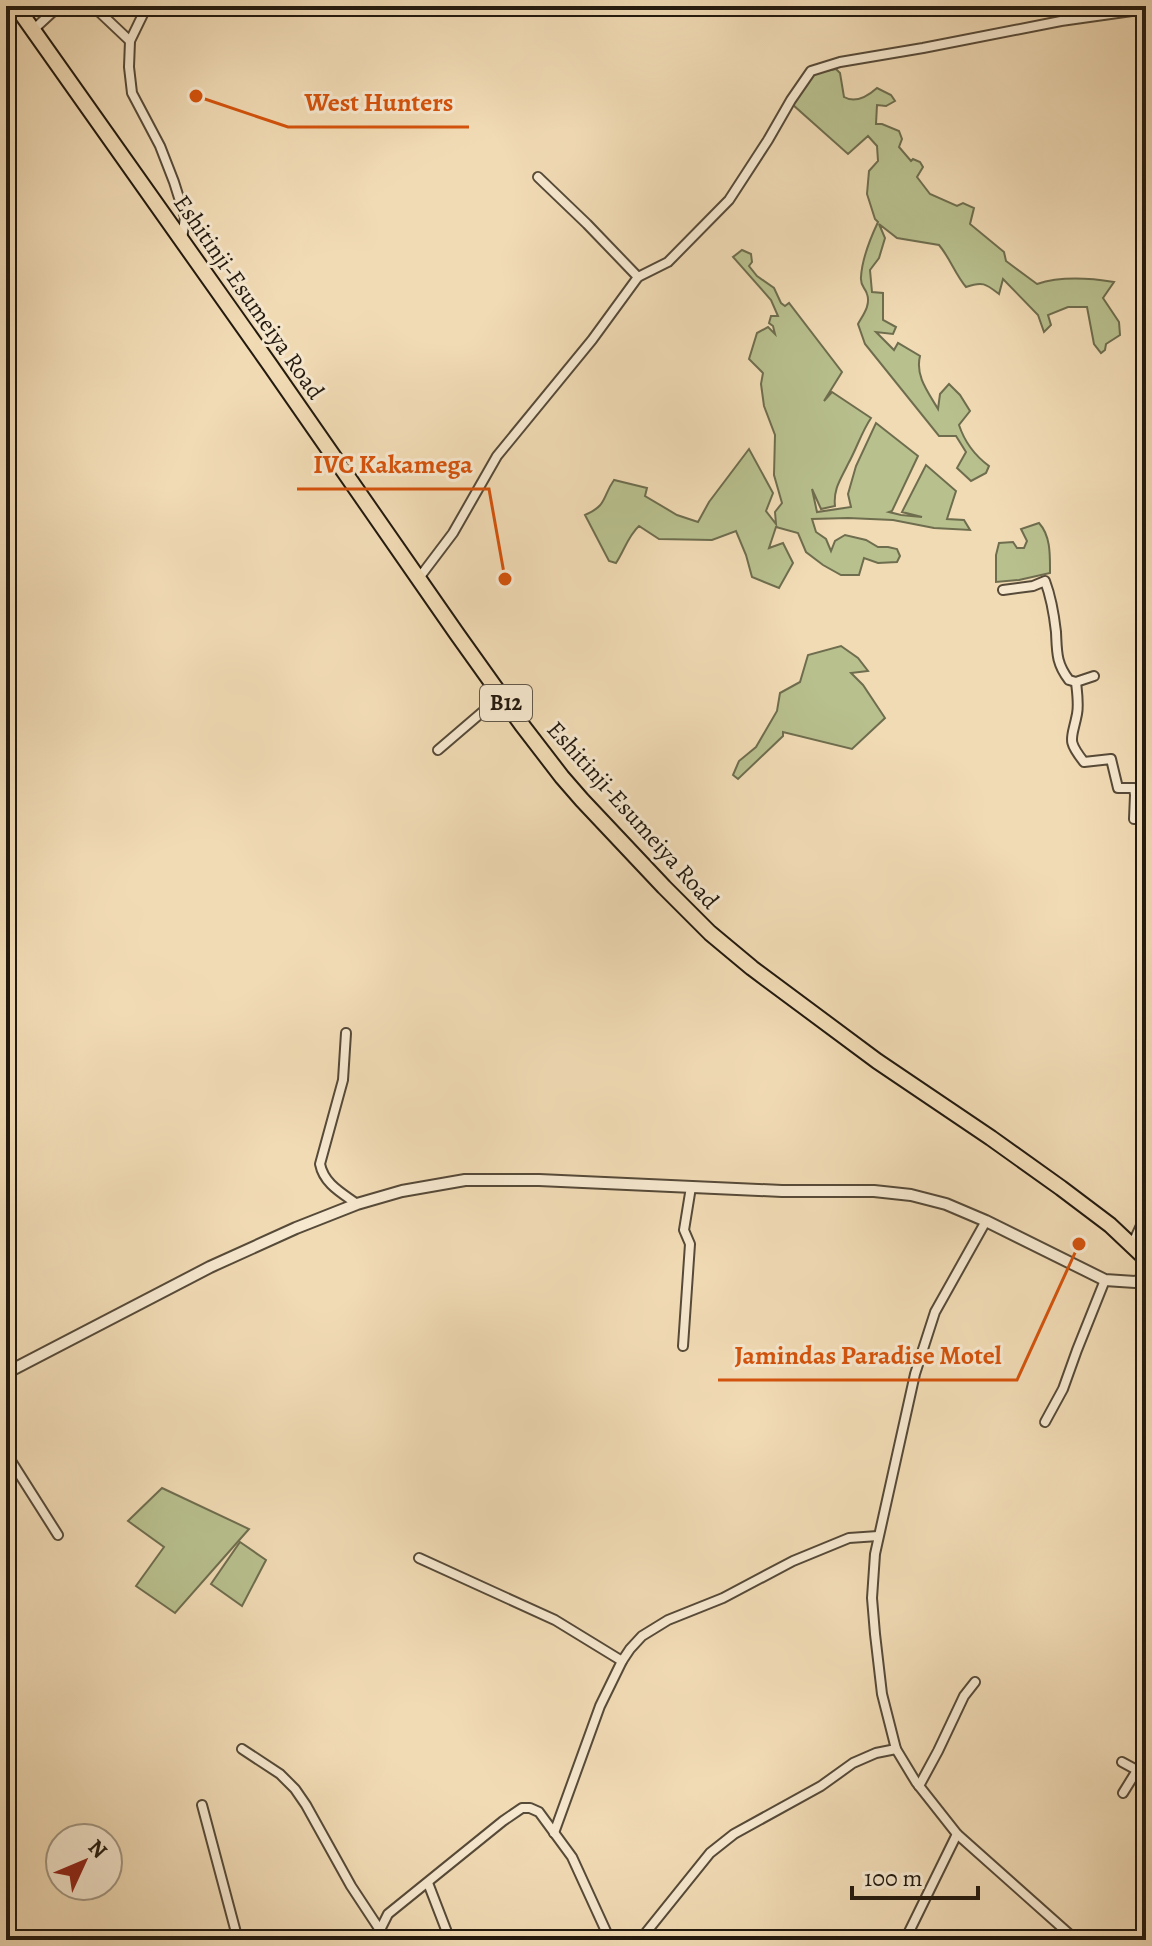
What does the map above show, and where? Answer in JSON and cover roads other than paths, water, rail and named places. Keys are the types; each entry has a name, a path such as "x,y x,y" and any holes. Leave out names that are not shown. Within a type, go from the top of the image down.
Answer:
{"highway":[{"name":"Eshitinji-Esumeiya Road","path":"16,6 501,696 562,777 650,873 710,933 752,968 897,1075 1061,1188 1110,1225 1146,1259"}],"street":[{"path":"33,30 59,6"},
{"path":"93,6 130,41"},
{"path":"147,6 130,41 132,93 160,146 174,182 185,217 182,241"},
{"path":"419,578 453,533 497,456 592,340 638,277 668,262 729,200 811,71 840,62 1061,21 1146,9"},
{"path":"538,177 638,277"},
{"path":"1003,590 1045,581 1051,596 1057,658 1069,680 1076,682 1094,676"},
{"path":"1076,682 1078,713 1071,732 1073,748 1084,762 1111,759 1118,788 1134,788 1134,819 1146,818"},
{"path":"438,750 501,696"},
{"path":"346,1033 343,1080 320,1164 322,1175 330,1185 357,1204"},
{"path":"1132,1245 1143,1221 1144,1173"},
{"path":"6,1373 210,1267 296,1228 357,1204 402,1191 465,1180 539,1180 782,1191 874,1191 911,1195 946,1204 986,1221 1105,1280 1135,1282 1146,1278"},
{"path":"683,1346 690,1244 684,1230 691,1187"},
{"path":"986,1221 935,1312 915,1374 878,1536 872,1598 882,1694 896,1749 919,1786 957,1834 1076,1940"},
{"path":"1045,1422 1063,1389 1105,1280"},
{"path":"6,1453 58,1535"},
{"path":"554,1833 600,1706 622,1661 642,1636 668,1620 723,1598 793,1561 849,1538 878,1536"},
{"path":"419,1558 555,1620 622,1661"},
{"path":"919,1786 964,1696 975,1682"},
{"path":"242,1749 280,1774 295,1789 380,1930"},
{"path":"640,1940 710,1853 734,1834 821,1786 853,1763 896,1749"},
{"path":"1122,1762 1146,1775"},
{"path":"1123,1793 1136,1772"},
{"path":"202,1805 238,1940"},
{"path":"379,1940 388,1914 503,1821 522,1808 530,1808 539,1812 572,1857 610,1940"},
{"path":"905,1940 957,1834"},
{"path":"428,1883 450,1940"}],"place":[{"name":"West Hunters","path":"196,96"},
{"name":"IVC Kakamega","path":"505,579"},
{"name":"Jamindas Paradise Motel","path":"1079,1244"}]}
